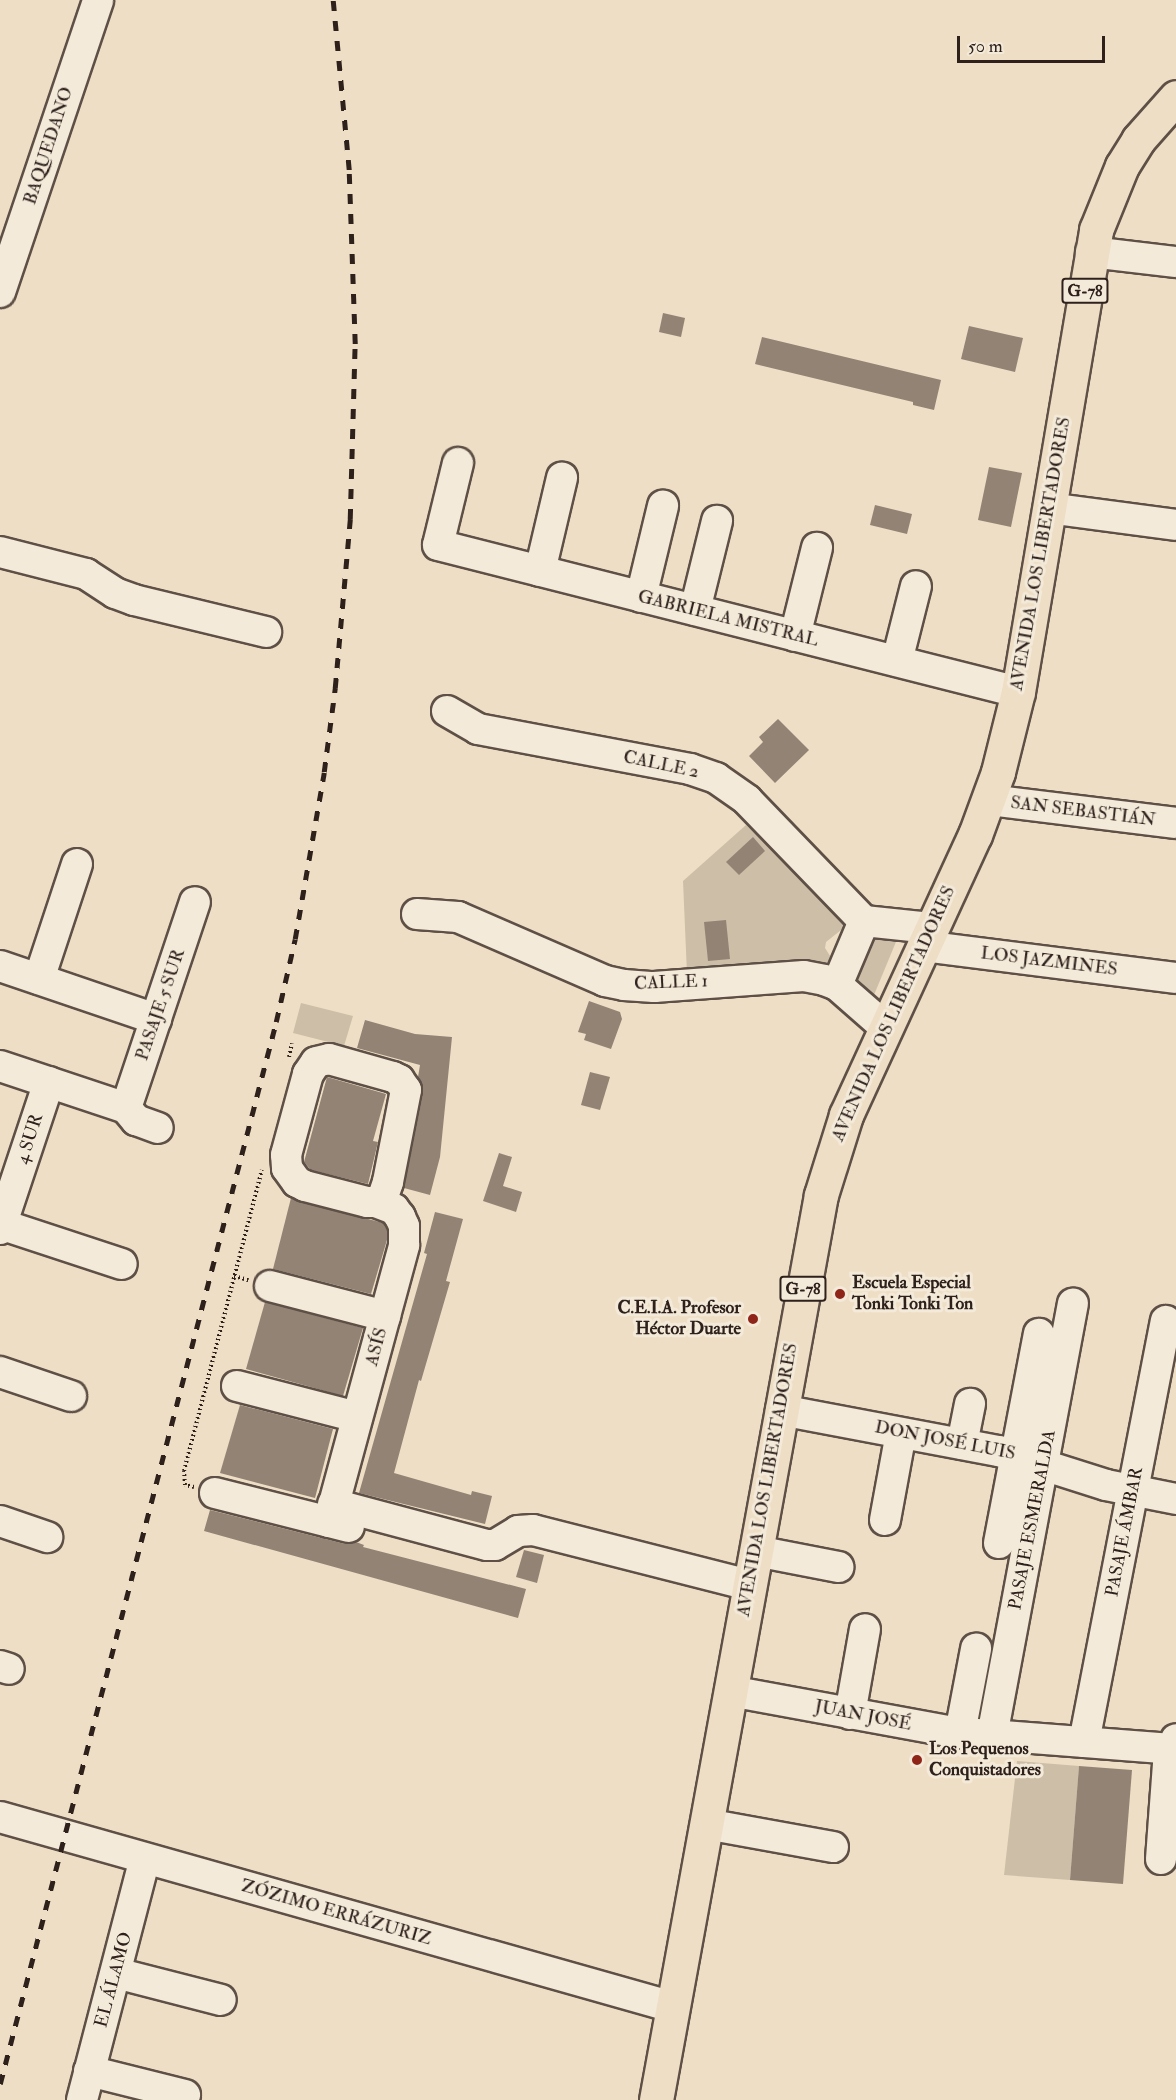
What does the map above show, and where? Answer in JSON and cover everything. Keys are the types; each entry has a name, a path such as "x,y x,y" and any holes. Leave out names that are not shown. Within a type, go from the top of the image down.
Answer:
{"main road":[{"name":"AVENIDA LOS LIBERTADORES","path":"656,2100 813,1236 829,1165 846,1115 989,800 1006,745 1018,692 1091,252 1102,208 1122,166 1138,140 1176,97"}],"street":[{"name":"BAQUEDANO","path":"0,292 98,0"},
{"path":"1091,252 1176,262"},
{"name":"GABRIELA MISTRAL","path":"458,463 438,545 1018,692"},
{"path":"540,571 562,478"},
{"path":"641,597 663,506"},
{"path":"1049,508 1176,525"},
{"path":"695,610 717,521"},
{"path":"795,636 817,548"},
{"path":"0,552 86,574 115,593 134,600 266,632"},
{"path":"897,661 916,586"},
{"name":"CALLE 2","path":"447,711 478,729 690,768 716,778 747,800 864,921"},
{"name":"SAN SEBASTIÁN","path":"989,800 1176,823"},
{"path":"39,979 77,864"},
{"name":"PASAJE 5 SUR","path":"126,1108 195,902"},
{"name":"CALLE 1","path":"417,914 458,917 605,981 624,985 654,987 804,976 837,985 885,1027"},
{"path":"837,985 864,921 927,937"},
{"name":"LOS JAZMINES","path":"927,937 1176,978"},
{"path":"0,966 156,1019"},
{"path":"322,1060 393,1077 399,1080 406,1090 388,1182 382,1199 376,1202 304,1186 291,1176 287,1168 286,1155 308,1074 311,1067 322,1060"},
{"path":"0,1066 126,1108 136,1120 158,1128"},
{"name":"4 SUR","path":"1,1226 49,1082"},
{"name":"ASÍS","path":"331,1513 406,1236 400,1217 394,1209 376,1202"},
{"path":"1,1226 122,1264"},
{"path":"270,1286 385,1316"},
{"name":"PASAJE ESMERALDA","path":"992,1736 1073,1304"},
{"name":"PASAJE ÁMBAR","path":"1084,1742 1166,1321"},
{"path":"999,1543 1039,1334"},
{"path":"0,1372 71,1396"},
{"path":"237,1386 357,1417"},
{"path":"962,1444 970,1404"},
{"name":"DON JOSÉ LUIS","path":"781,1410 1015,1455 1106,1485 1176,1499"},
{"path":"885,1520 902,1433"},
{"path":"215,1493 331,1513 475,1564 492,1559 504,1540 518,1531 533,1530 749,1585"},
{"path":"0,1521 47,1537"},
{"path":"756,1551 838,1567"},
{"path":"850,1714 866,1629"},
{"path":"960,1732 976,1648"},
{"name":"JUAN JOSÉ","path":"730,1691 850,1714 992,1736 1175,1745"},
{"path":"1161,1859 1168,1764 1175,1745"},
{"name":"ZÓZIMO ERRÁZURIZ","path":"0,1816 673,2007"},
{"path":"706,1824 833,1847"},
{"name":"EL ÁLAMO","path":"82,2100 146,1859"},
{"path":"116,1973 221,2000"},
{"path":"89,2071 185,2095"}],"path":[{"path":"288,1062 292,1043"},
{"path":"185,1485 184,1471 207,1374 265,1158"}],"shaded area":[{"path":"746,825 844,922 841,930 826,942 825,948 832,959 826,964 687,974 683,881"},
{"path":"868,935 898,937 874,995 856,984 852,970"},
{"path":"301,1003 353,1016 344,1046 293,1033"},
{"path":"1017,1761 1079,1766 1070,1880 1004,1875"}],"building":[{"path":"663,313 685,318 681,337 659,332"},
{"path":"969,326 1023,338 1015,372 961,359"},
{"path":"762,337 941,380 934,410 913,405 913,402 755,364"},
{"path":"989,467 1022,473 1011,527 978,520"},
{"path":"875,505 912,514 907,534 870,525"},
{"path":"778,719 809,750 775,783 749,756 763,742 759,737"},
{"path":"753,837 765,851 739,875 726,862"},
{"path":"726,920 730,959 708,961 704,922"},
{"path":"589,1001 620,1012 622,1019 611,1049 584,1040 586,1034 578,1032"},
{"path":"365,1020 415,1034 452,1037 440,1157 430,1195 404,1188 423,1093 418,1077 420,1065 357,1048"},
{"path":"590,1072 610,1077 600,1110 581,1105"},
{"path":"327,1077 386,1094 373,1141 378,1142 368,1184 311,1170 304,1162"},
{"path":"499,1153 512,1157 503,1186 522,1192 516,1212 483,1201"},
{"path":"291,1198 383,1223 387,1230 387,1240 371,1294 273,1269"},
{"path":"435,1212 463,1219 446,1281 450,1282 421,1381 419,1380 394,1473 471,1495 472,1491 492,1496 485,1524 359,1493 427,1254 424,1253"},
{"path":"265,1302 363,1328 343,1396 246,1369"},
{"path":"240,1405 333,1429 315,1498 220,1473"},
{"path":"210,1510 345,1544 356,1542 364,1545 363,1547 526,1589 518,1618 204,1531"},
{"path":"524,1550 544,1555 537,1583 516,1577"},
{"path":"1079,1766 1132,1770 1123,1884 1070,1880"}],"railway":[{"path":"0,2084 276,1022 295,939 324,772 335,688 350,519 355,344 349,170 333,0"}],"place":[{"name":"Escuela Especial Tonki Tonki Ton","path":"840,1294"},
{"name":"C.E.I.A. Profesor Héctor Duarte","path":"753,1319"},
{"name":"Los Pequenos Conquistadores","path":"917,1760"}]}
